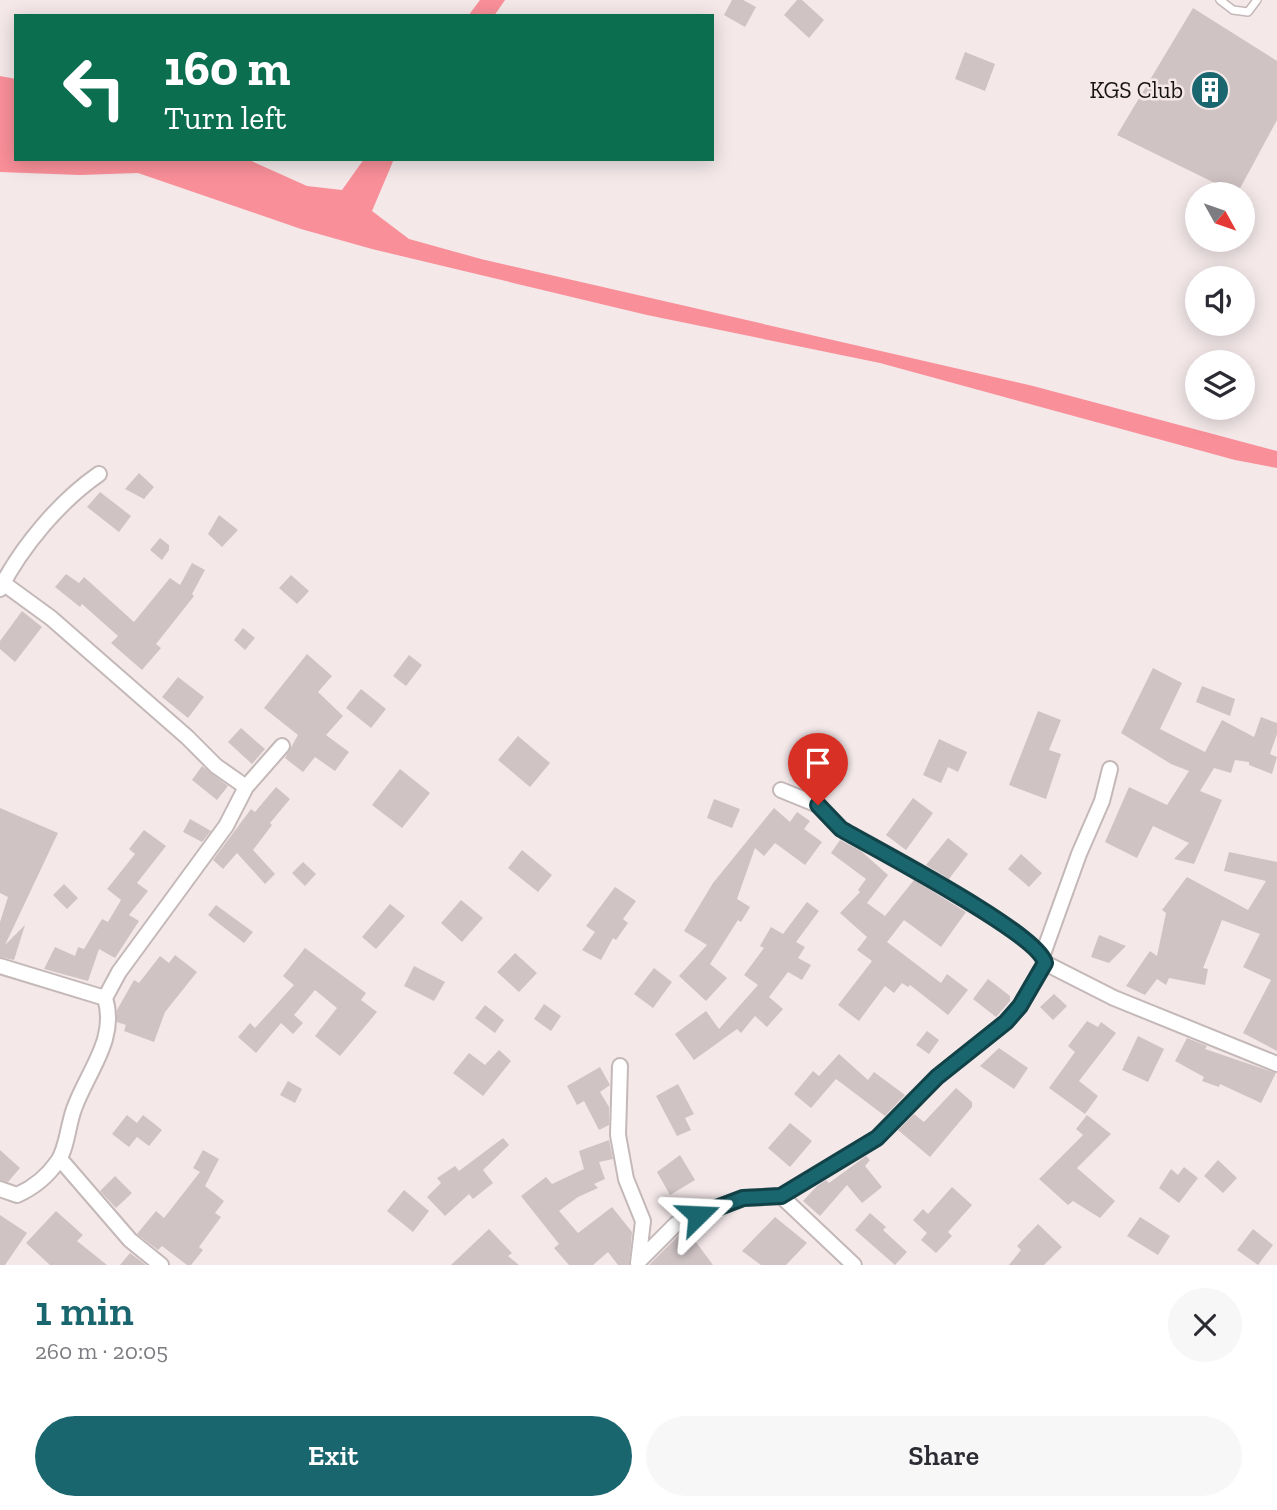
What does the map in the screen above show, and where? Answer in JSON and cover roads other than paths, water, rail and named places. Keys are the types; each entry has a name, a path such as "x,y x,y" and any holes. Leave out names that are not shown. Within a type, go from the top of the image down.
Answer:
{"street":[{"path":"99,474 74,491 2,586 51,618 187,737 215,766 246,787"},
{"path":"0,1189 17,1195 37,1186 60,1159 75,1106 107,1033 109,1011 105,998 119,972 226,826 246,787 282,746"},
{"path":"638,1263 676,1224 743,1198 781,1196 877,1138 937,1077 1006,1022 1020,1006 1044,958 1079,854 1102,801 1110,769"},
{"path":"781,790 818,805 841,829 1014,930 1044,958 1114,998 1277,1063"},
{"path":"0,966 105,998"},
{"path":"620,1066 618,1135 626,1179 643,1221 638,1263"},
{"path":"60,1159 130,1240 161,1265"},
{"path":"781,1196 854,1265"}],"lane":[{"path":"1220,0 1233,10 1248,12 1257,0"}],"place":[{"name":"KGS Club","path":"1210,90"}]}
